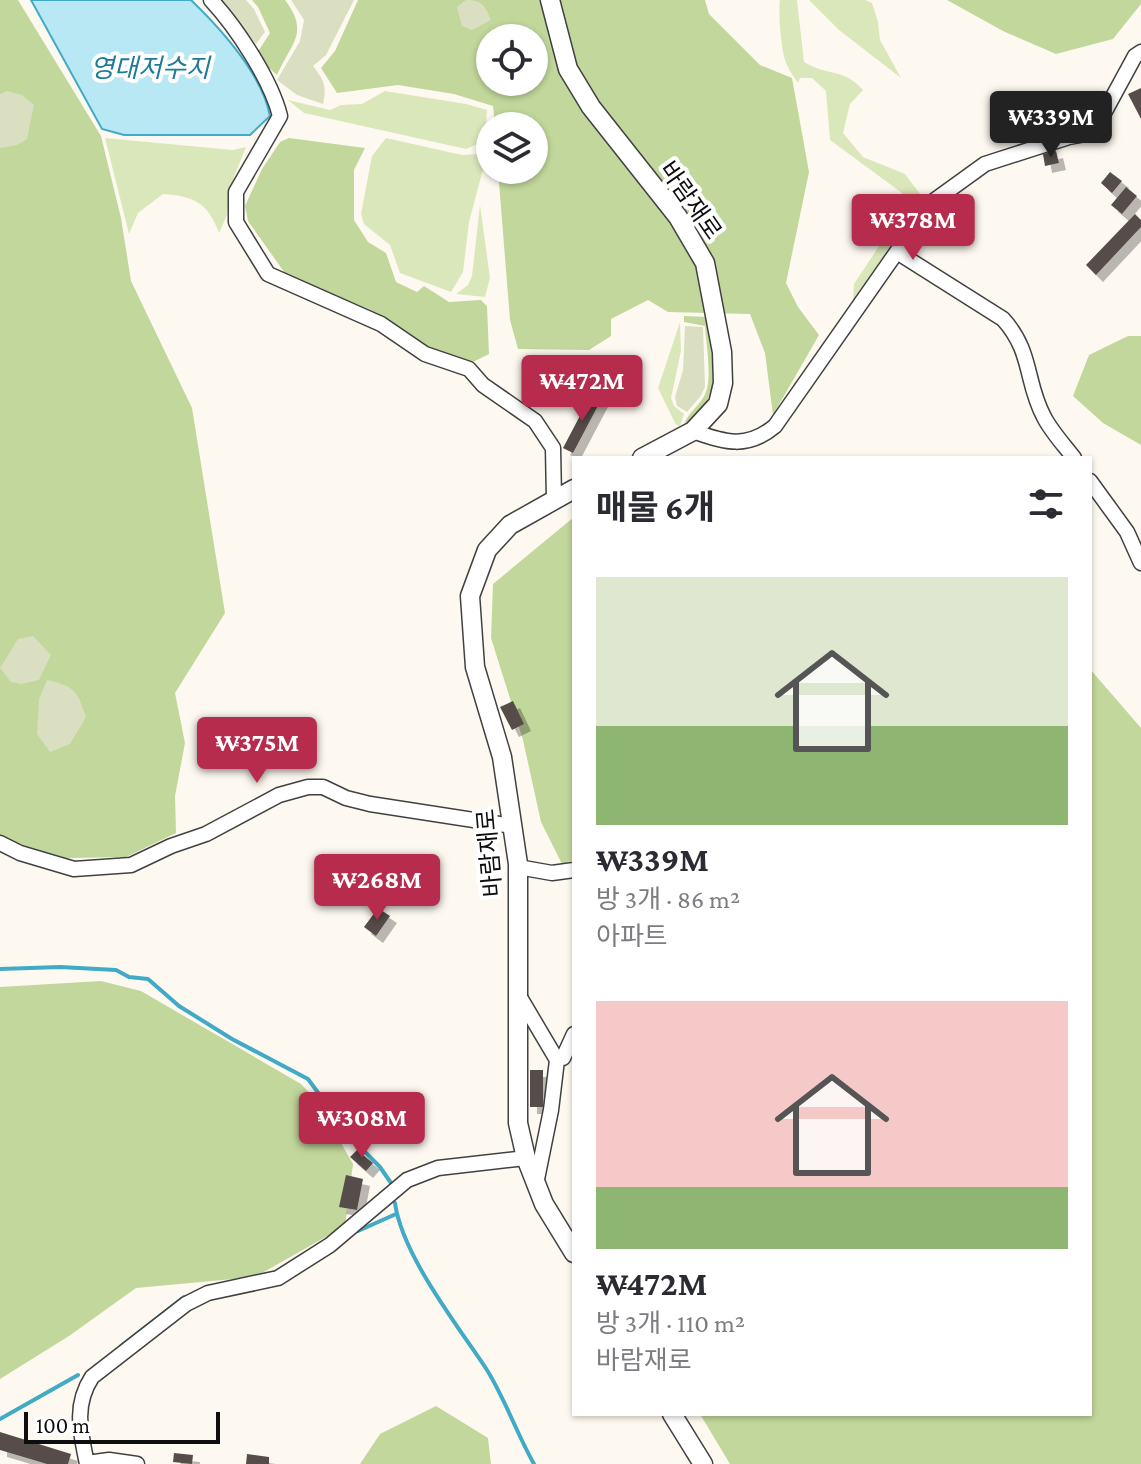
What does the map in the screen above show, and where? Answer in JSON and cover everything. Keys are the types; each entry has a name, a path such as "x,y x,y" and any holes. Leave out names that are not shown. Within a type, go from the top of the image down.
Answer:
{"street":[{"path":"211,0 223,13 274,93 280,116 236,192 236,222 268,274 381,324 425,354 469,369 483,385 535,421 553,448 554,499"},
{"name":"바람재로","path":"550,0 568,69 591,107 678,217 705,263 722,352 723,383 718,404 693,431 646,456"},
{"path":"693,431 720,441 753,441 775,426 931,203 985,164 1091,133 1135,56 1141,52"},
{"path":"897,252 1003,319 1016,334 1024,349 1044,417 1073,456"},
{"path":"1092,484 1127,532 1141,563"},
{"name":"바람재로","path":"572,490 510,525 487,550 470,596 475,667 502,757 518,867 518,1123 526,1158 544,1204 572,1250"},
{"path":"0,843 20,853 74,869 131,865 206,834 279,795 308,787 323,787 363,803 512,826"},
{"path":"518,867 552,873 572,870"},
{"path":"518,994 565,1058 536,1184"},
{"path":"137,1464 109,1460 87,1464 80,1442 80,1413 86,1386 92,1377 186,1304 208,1293 278,1278 330,1245 407,1180 438,1168 526,1158"},
{"path":"673,1416 703,1464"}],"green space":[{"path":"0,0 18,0 101,136 121,218 131,281 192,408 225,613 175,693 185,743 175,796 176,833 126,857 67,858 0,838"},
{"path":"221,0 246,0 254,9 265,32 256,44"},
{"path":"252,0 285,0 296,21 296,38 277,75 261,61 257,53 270,33"},
{"path":"291,0 354,0 326,55 313,66 324,84 323,104 297,95 277,80 300,41 304,20"},
{"path":"358,0 705,0 709,14 760,65 792,78 809,172 786,283 798,307 819,335 773,415 765,353 750,314 668,312 648,300 611,319 611,336 589,350 518,349 510,320 499,184 548,184 548,112 494,112 493,106 454,94 398,85 337,93 321,68 335,51"},
{"path":"466,0 476,1 487,11 491,20 476,24 472,30 462,26 457,7"},
{"path":"780,0 797,0 804,62 842,75 863,90 850,104 843,133 863,157 905,174 920,194 917,208 853,300 854,284 897,219 902,193 830,140 826,91 812,78 800,78 798,83 786,63 780,30"},
{"path":"809,0 865,0 872,3 880,40 901,78 839,30"},
{"path":"947,0 1141,0 1141,4 1113,39 1056,54 1003,31"},
{"path":"7,91 22,95 34,105 27,139 17,145 0,148 0,94"},
{"path":"385,91 487,110 476,112 476,145 466,149 304,113 288,100 330,110 341,105 362,104"},
{"path":"105,138 233,150 246,147 230,187 227,215 219,233 210,215 198,203 163,194 138,213 129,234"},
{"path":"289,138 365,148 354,170 354,220 368,242 386,253 396,282 417,292 424,286 449,302 481,300 487,306 489,354 473,362 425,346 369,309 287,276 248,221 245,206 262,169 280,142"},
{"path":"386,138 462,155 476,154 476,184 479,184 469,222 463,272 451,292 400,273 390,245 364,224 361,214 372,156"},
{"path":"480,205 490,278 485,297 456,294 468,285 472,276"},
{"path":"684,316 707,317 715,377 705,408 684,424 704,396 709,369 705,326 684,322"},
{"path":"680,322 681,351 671,398 674,406 684,414 680,426 676,425 658,388"},
{"path":"685,326 703,327 705,387 687,412 677,406 675,397 683,370"},
{"path":"1128,336 1141,336 1141,445 1103,423 1073,396 1089,355"},
{"path":"572,519 572,861 562,864 541,822 523,740 491,638 493,584"},
{"path":"33,636 51,655 39,680 21,684 11,682 0,668 18,639"},
{"path":"1092,671 1141,728 1141,1464 730,1464 701,1416 1092,1416"},
{"path":"47,680 74,691 86,717 70,744 50,752 37,734 39,699"},
{"path":"101,981 141,991 301,1084 317,1101 353,1164 345,1226 255,1277 136,1288 69,1336 0,1379 0,987"},
{"path":"436,1406 488,1438 491,1464 360,1464 380,1434"}],"water":[{"name":"영대저수지","path":"31,0 191,0 228,39 250,69 266,100 270,116 250,135 124,135 102,129"}],"building":[{"path":"1141,88 1141,119 1128,94"},
{"path":"1056,151 1059,163 1045,166 1043,154"},
{"path":"1110,172 1122,181 1112,193 1101,183"},
{"path":"1126,187 1137,196 1122,214 1111,205"},
{"path":"1135,214 1141,220 1141,227 1096,275 1086,265"},
{"path":"592,393 602,398 573,453 563,448"},
{"path":"513,701 524,724 512,730 500,707"},
{"path":"378,908 390,916 376,936 364,927"},
{"path":"530,1070 543,1070 543,1107 530,1107"},
{"path":"357,1150 373,1163 366,1171 350,1157"},
{"path":"346,1175 363,1179 357,1210 339,1207"},
{"path":"0,1432 71,1454 68,1464 47,1464 0,1450"},
{"path":"174,1453 193,1455 192,1464 173,1462"},
{"path":"247,1454 269,1457 269,1464 246,1464"}],"waterway":[{"path":"0,969 60,967 116,970 129,977 148,979 179,1006 232,1039 308,1079 353,1140 391,1183"},
{"path":"395,1203 408,1245 447,1312 487,1370 534,1464"},
{"path":"358,1231 396,1214"},
{"path":"121,1346 184,1297"},
{"path":"0,1419 78,1375"}]}
